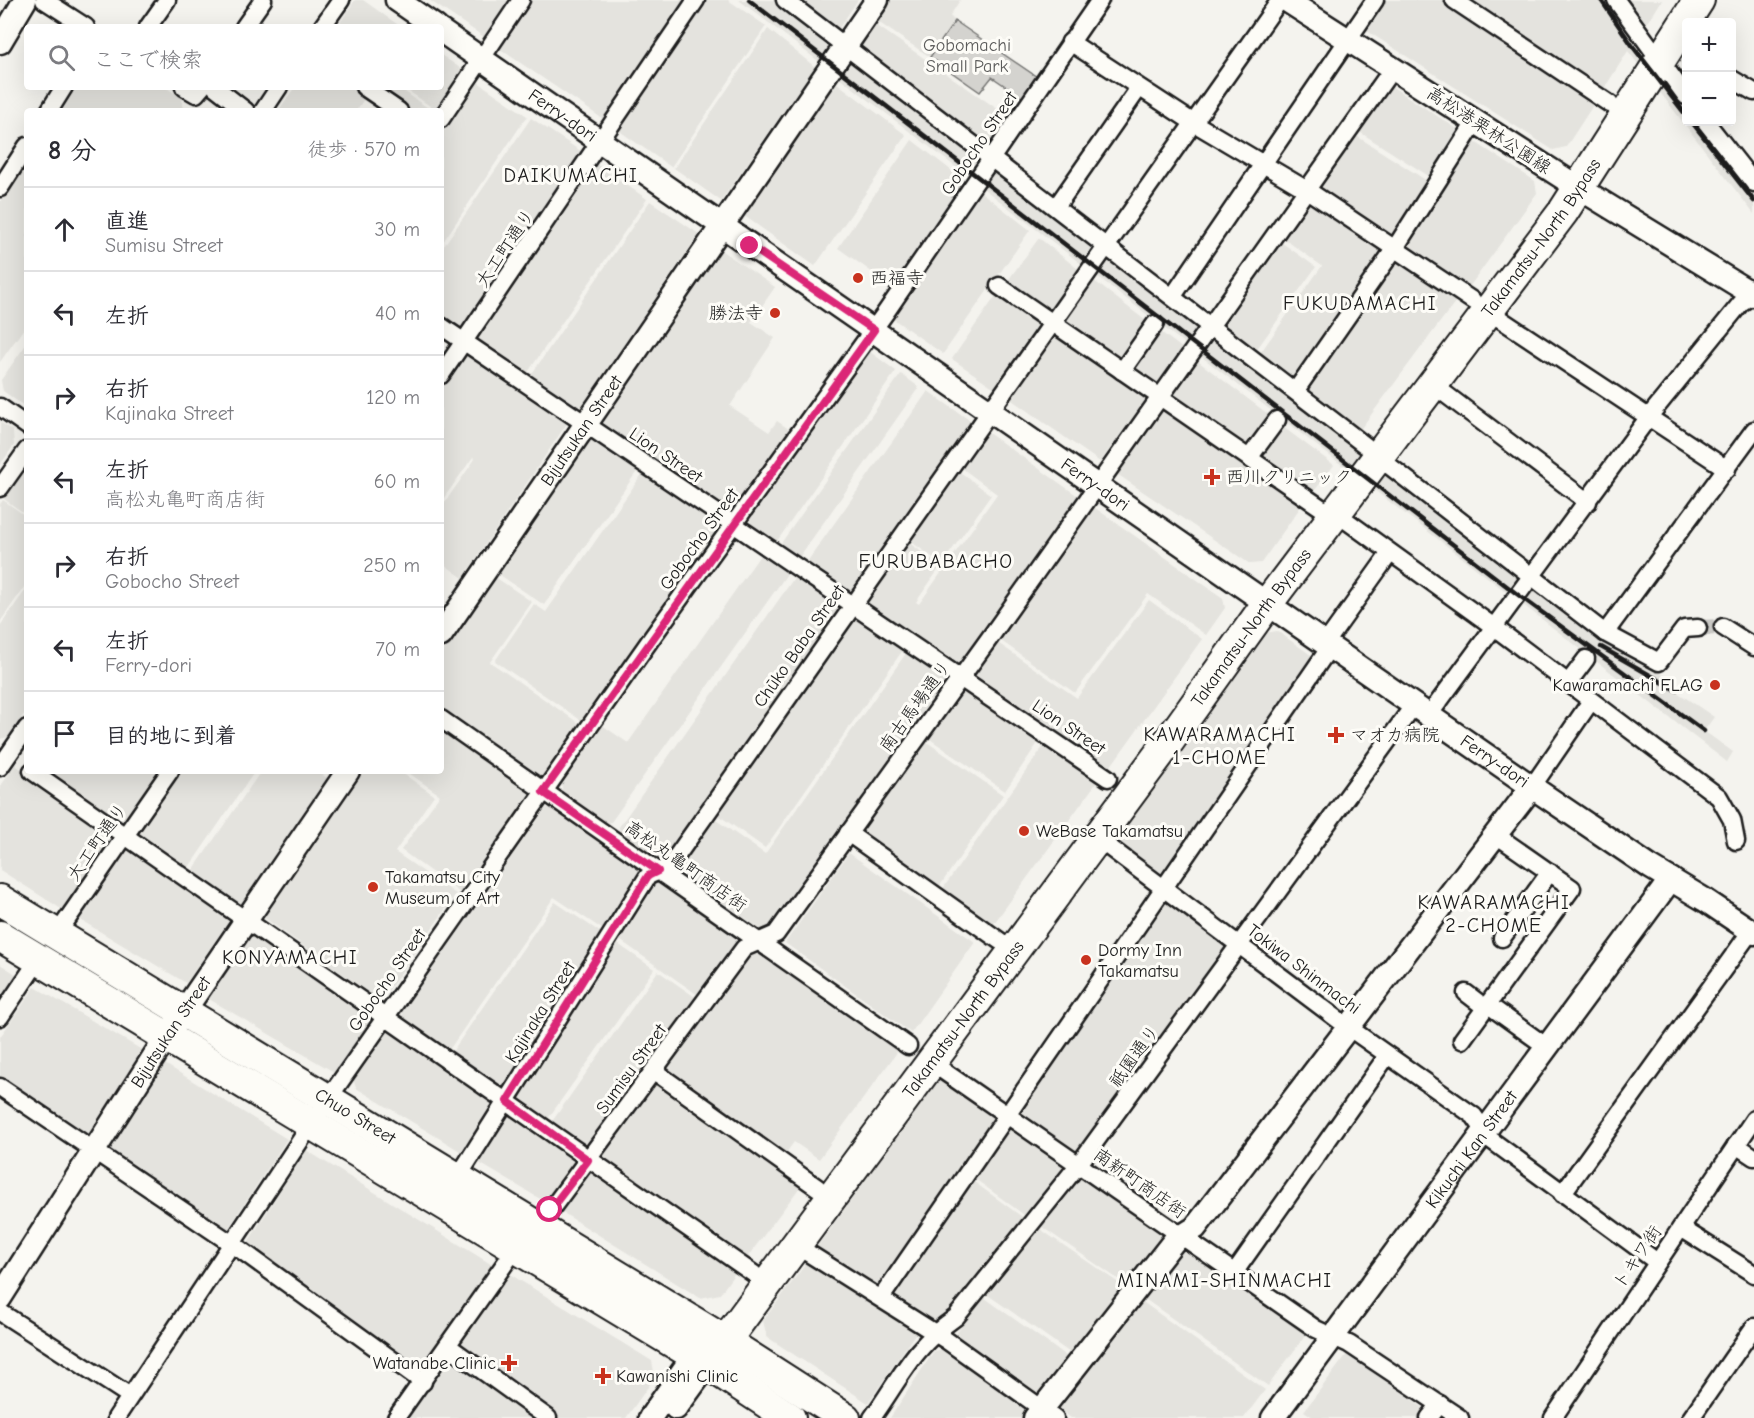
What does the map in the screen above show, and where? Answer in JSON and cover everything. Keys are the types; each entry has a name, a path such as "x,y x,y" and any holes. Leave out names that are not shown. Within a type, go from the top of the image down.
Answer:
{"highway":[{"name":"Takamatsu-North Bypass","path":"1571,183 1610,105 1667,51 1678,0"},
{"name":"Takamatsu-North Bypass","path":"1372,451 1432,384 1512,251 1571,183 1667,51 1699,0"},
{"name":"Takamatsu-North Bypass","path":"710,1348 754,1274 1000,941 1481,306"},
{"name":"Takamatsu-North Bypass","path":"710,1348 797,1246 1098,838 1261,599"},
{"name":"Chuo Street","path":"0,900 57,934 310,1125 516,1248 710,1348"},
{"name":"Chuo Street","path":"0,936 39,959 328,1099 538,1227 710,1348"},
{"path":"710,1348 790,1418"},
{"path":"710,1348 845,1418"}],"street":[{"path":"0,42 25,0"},
{"path":"44,0 81,24"},
{"path":"150,24 167,0"},
{"path":"246,24 263,0"},
{"path":"324,24 341,0"},
{"path":"397,0 432,24"},
{"path":"444,115 521,0"},
{"name":"大工町通り","path":"444,371 696,0"},
{"path":"785,0 1212,325 1605,633 1659,662 1684,629 1698,628"},
{"name":"Bijutsukan Street","path":"444,631 720,225 877,0"},
{"name":"Gobocho Street","path":"116,1418 328,1099 543,792 874,330 1100,0"},
{"name":"Chūko Baba Street","path":"658,871 669,867 852,604 1108,246 1280,0"},
{"name":"高松港栗林公園線","path":"1286,0 1571,183 1754,294"},
{"path":"1173,296 1265,165 1375,0"},
{"path":"1616,0 1667,51 1682,87"},
{"path":"1457,1 1610,105"},
{"name":"Ferry-dori","path":"444,33 1532,787 1753,932"},
{"path":"1070,42 1194,123 1307,190 1727,469"},
{"name":"南古馬場通り","path":"759,940 776,934 1393,68"},
{"path":"1736,82 1754,92"},
{"path":"1056,207 1139,88"},
{"path":"51,108 62,90"},
{"path":"219,90 242,108"},
{"path":"264,108 277,90"},
{"path":"368,90 395,108"},
{"path":"1296,390 1395,248 1476,121"},
{"path":"1709,126 1754,183"},
{"path":"0,189 24,151"},
{"path":"999,286 1390,553 1494,627 1719,797 1732,820 1736,841"},
{"name":"祇園通り","path":"872,1418 917,1349 956,1317 1079,1164 1240,945 1422,710 1494,627 1649,417 1741,303 1754,294"},
{"path":"1122,371 1155,324"},
{"name":"Lion Street","path":"444,328 1108,778"},
{"path":"1432,384 1588,502"},
{"path":"0,407 24,424"},
{"path":"1249,458 1277,420"},
{"path":"1605,633 1754,430"},
{"path":"0,488 24,454"},
{"path":"881,1298 1390,553"},
{"path":"1723,627 1753,643"},
{"path":"1568,683 1586,659"},
{"path":"797,1246 934,1333 1045,1415 1174,1241 1195,1228 1496,835 1591,701"},
{"name":"高松丸亀町商店街","path":"444,721 908,1046"},
{"path":"24,732 3,757 24,767"},
{"path":"36,774 754,1274"},
{"name":"大工町通り","path":"57,934 168,774"},
{"name":"Bijutsukan Street","path":"0,1298 175,1024 346,774"},
{"path":"848,833 1000,941"},
{"path":"1462,1040 1572,888 1496,835"},
{"name":"Tokiwa Shinmachi","path":"1098,838 1387,1056 1474,1116 1491,1140 1657,1262"},
{"name":"Kajinaka Street","path":"458,1177 642,886 649,876 658,871"},
{"path":"1502,938 1550,872"},
{"name":"Kikuchi Kan Street","path":"1273,1418 1671,879"},
{"path":"1562,1194 1753,932"},
{"name":"Sumisu Street","path":"538,1227 744,948 759,940"},
{"path":"0,1017 39,959"},
{"path":"1466,993 1483,1006 1487,1004 1547,1047"},
{"path":"1234,1273 1387,1056"},
{"name":"南新町商店街","path":"942,1070 1234,1273 1333,1337 1435,1411 1460,1418"},
{"path":"654,1071 818,1188"},
{"path":"0,1087 93,1152 233,1244 423,1382"},
{"name":"トキワ街","path":"1553,1418 1754,1119"},
{"path":"1736,1144 1754,1157"},
{"path":"1681,1228 1754,1274"},
{"path":"396,1418 516,1248"},
{"path":"0,1312 130,1396"},
{"path":"1691,1418 1754,1327"},
{"path":"448,1346 548,1418"},
{"path":"650,1418 710,1348"},
{"path":"669,1418 710,1348"}],"shaded area":[{"path":"355,0 363,0 397,24 339,24"},
{"path":"429,0 514,0 487,39"},
{"path":"529,0 685,0 603,119 497,47"},
{"path":"707,0 728,0 766,26 671,167 618,130"},
{"path":"739,0 776,0 1595,636 1670,679 1674,679 1677,692 1714,717 1704,731 1733,752 1727,762"},
{"path":"795,0 858,0 839,28 832,29"},
{"path":"889,0 960,0 950,16 955,21 930,57 875,20"},
{"path":"1382,0 1447,0 1597,99 1566,147 1553,150 1364,29"},
{"path":"1467,0 1609,0 1682,98 1682,121 1628,51 1600,95"},
{"path":"1622,0 1662,0 1649,21 1639,27"},
{"path":"873,23 1009,117 991,142 984,144 857,46"},
{"path":"768,29 815,67 721,201 674,168"},
{"path":"444,57 466,72 439,108 433,108 407,90 444,90"},
{"path":"475,80 527,116 444,240 444,126"},
{"path":"837,83 906,135 815,266 743,215"},
{"path":"1391,86 1465,134 1435,180 1358,131"},
{"path":"69,90 170,90 182,98 183,106 181,108 58,108"},
{"path":"293,90 364,90 368,93 358,108 280,108"},
{"path":"380,90 402,90 428,108 398,108"},
{"path":"531,118 585,154 463,328 456,329 444,321 444,246"},
{"path":"1686,126 1704,126 1754,190 1754,214"},
{"path":"1355,135 1432,184 1390,240 1320,193 1319,186"},
{"path":"912,140 965,181 893,287 838,248"},
{"path":"1472,140 1535,181 1537,193 1467,290 1402,246"},
{"path":"24,163 24,328 0,362 0,202"},
{"path":"596,164 647,199 526,375 478,343 477,337"},
{"path":"981,192 1030,230 943,354 892,318"},
{"path":"1315,200 1385,249 1299,379 1291,382 1258,356 1322,266 1280,236 1305,201"},
{"path":"650,201 699,234 583,405 574,408 529,378"},
{"path":"1039,238 1083,273 1055,312 1048,313 1010,286 1009,279"},
{"path":"1278,240 1316,267 1254,353 1221,328 1221,320"},
{"path":"719,249 775,287 751,322 775,338 730,406 769,432 777,421 790,430 734,509 727,511 604,427 603,419"},
{"path":"1396,255 1458,298 1359,431 1307,392 1306,384"},
{"path":"1093,280 1150,324 1125,359 1118,361 1067,326 1066,319"},
{"path":"1003,296 1042,323 1042,332 999,391 952,359 995,297"},
{"path":"1158,330 1182,348 1158,382 1151,383 1133,371 1133,365"},
{"path":"1061,336 1148,396 1100,462 1009,398 1051,338"},
{"path":"24,347 24,406 3,391 1,380"},
{"path":"869,351 896,371 775,544 751,527 750,520"},
{"path":"473,353 566,415 568,422 463,578 444,564 444,504 475,459 473,457 444,498 444,384 464,355"},
{"path":"1195,359 1272,417 1251,446 1246,447 1174,397 1172,391"},
{"path":"901,374 919,387 800,556 793,556 779,546"},
{"path":"928,391 972,422 854,592 847,592 808,566 807,562"},
{"path":"1166,407 1304,502 1261,563 1250,564 1114,472 1159,408"},
{"path":"0,422 13,431 14,445 0,465"},
{"path":"1279,424 1334,465 1312,494 1261,460 1260,451"},
{"path":"984,430 1078,496 959,665 953,666 865,605 865,597 905,540 941,566 916,602 919,604 997,494 959,466"},
{"path":"596,437 640,467 544,605 497,573 589,439"},
{"path":"956,469 991,495 942,564 906,538"},
{"path":"645,470 719,521 719,527 582,721 495,661 534,604 546,612"},
{"path":"24,471 24,513 4,499"},
{"path":"3,500 24,515 24,587 0,622 0,504"},
{"path":"1091,505 1223,598 1225,608 1206,635 1148,594 1075,693 997,638"},
{"path":"763,551 787,567 787,574 611,822 607,823 562,791 562,784 602,725 628,743"},
{"path":"495,577 532,602 490,662 580,724 545,775 539,776 444,710 444,651"},
{"path":"801,577 839,602 840,610 666,859 658,861 620,834 619,827 794,578"},
{"path":"24,592 24,714 8,737 0,739 0,626"},
{"path":"1149,600 1202,639 1108,770 974,679 974,671 995,641 1077,698"},
{"path":"861,616 905,647 765,848 714,812 850,618"},
{"path":"1277,631 1318,660 1165,879 1115,842 1265,633"},
{"path":"909,649 944,673 945,680 769,928 762,930 677,871 713,818 765,854"},
{"path":"963,687 1040,740 1005,791 927,737"},
{"path":"444,729 531,789 532,797 463,895 401,850 440,795 410,774 444,774"},
{"path":"924,740 1003,795 939,887 861,830"},
{"path":"1045,744 1097,782 992,926 942,890"},
{"path":"15,765 24,771 24,774 29,774 114,829 115,835 63,910 0,870 0,787"},
{"path":"48,774 157,774 127,818 117,820"},
{"path":"178,774 253,774 187,870 141,837 139,830"},
{"path":"259,774 321,774 327,778 242,903 234,904 191,873"},
{"name":"Takamatsu City Museum of Art","path":"360,774 403,774 434,795 395,852 456,894 384,997 378,999 263,917"},
{"path":"553,807 638,866 641,874 605,931 554,897 449,1050 403,1018 402,1012 546,808"},
{"path":"128,847 231,918 186,983 79,919"},
{"path":"849,853 975,942 911,1033 785,943"},
{"path":"658,880 735,934 736,941 698,995 617,938 651,882"},
{"path":"1164,895 1233,945 1084,1150 1073,1152 1013,1110"},
{"path":"555,902 603,934 508,1084 501,1086 452,1052"},
{"path":"258,933 374,1016 334,1072 209,999 250,935"},
{"path":"615,942 654,969 547,1120 520,1100 518,1093"},
{"path":"754,951 898,1051 819,1159 794,1142 783,1157 664,1073 662,1066 747,953"},
{"path":"0,964 19,976 0,1003"},
{"path":"658,971 695,997 588,1145 582,1145 551,1123"},
{"path":"35,987 142,1050 88,1137 0,1080 0,1037"},
{"path":"390,1025 495,1099 497,1105 465,1154 356,1088 353,1079"},
{"path":"165,1064 287,1139 224,1235 111,1157 109,1151"},
{"path":"940,1078 996,1117 880,1289 875,1290 817,1247"},
{"path":"652,1080 803,1183 746,1259 602,1158 601,1150"},
{"path":"511,1113 574,1155 575,1162 547,1203 476,1161 506,1114"},
{"path":"1006,1127 1013,1127 1063,1162 1064,1169 1027,1217 971,1176"},
{"path":"306,1150 494,1266 421,1370 414,1370 245,1247"},
{"path":"594,1171 737,1270 720,1294 700,1298 560,1211 587,1172"},
{"path":"1081,1176 1162,1233 1164,1240 1128,1286 1042,1227"},
{"path":"970,1179 1025,1219 954,1310 934,1323 892,1295"},
{"path":"1040,1229 1126,1288 1073,1355 988,1295"},
{"path":"1187,1248 1308,1332 1268,1386 1142,1297 1178,1249"},
{"path":"810,1258 917,1331 868,1403 767,1337 763,1321"},
{"path":"508,1273 652,1361 655,1377 626,1418 558,1418 462,1349 460,1340"},
{"path":"985,1298 1070,1359 1043,1393 1037,1394 959,1338 957,1332"},
{"path":"1140,1300 1265,1390 1244,1418 1071,1418 1061,1410 1058,1402"},
{"path":"942,1349 1026,1407 1028,1412 1024,1418 890,1418 934,1351"},
{"path":"1347,1354 1425,1409 1424,1418 1314,1418 1304,1411"},
{"path":"451,1360 533,1418 408,1418"}],"green space":[{"name":"Gobomachi Small Park","path":"955,21 1037,77 1023,98 992,77 980,92 930,57"}],"tunnel":[{"path":"1698,628 1723,627"}],"railway":[{"path":"749,0 1517,594 1704,731"},
{"path":"1601,0 1634,48 1682,110"},
{"path":"1695,126 1754,201"},
{"path":"1601,647 1676,690"}],"place":[{"name":"西福寺","path":"858,278"},
{"name":"勝法寺","path":"775,313"},
{"name":"西川クリニック","path":"1212,477"},
{"name":"Kawaramachi FLAG","path":"1715,685"},
{"name":"マオカ病院","path":"1336,735"},
{"name":"WeBase Takamatsu","path":"1024,831"},
{"name":"Takamatsu City Museum of Art","path":"373,887"},
{"name":"Dormy Inn Takamatsu","path":"1086,960"},
{"name":"Watanabe Clinic","path":"509,1363"},
{"name":"Kawanishi Clinic","path":"603,1376"}],"district":[{"name":"DAIKUMACHI","path":"571,175"},
{"name":"FUKUDAMACHI","path":"1360,303"},
{"name":"FURUBABACHO","path":"936,561"},
{"name":"KAWARAMACHI 1-CHOME","path":"1220,746"},
{"name":"KAWARAMACHI 2-CHOME","path":"1494,914"},
{"name":"KONYAMACHI","path":"290,957"},
{"name":"MINAMI-SHINMACHI","path":"1225,1280"}],"route":[{"path":"550,1210 588,1160 507,1101 648,876 658,871 543,792 699,571 764,485 874,330 750,246"}]}
